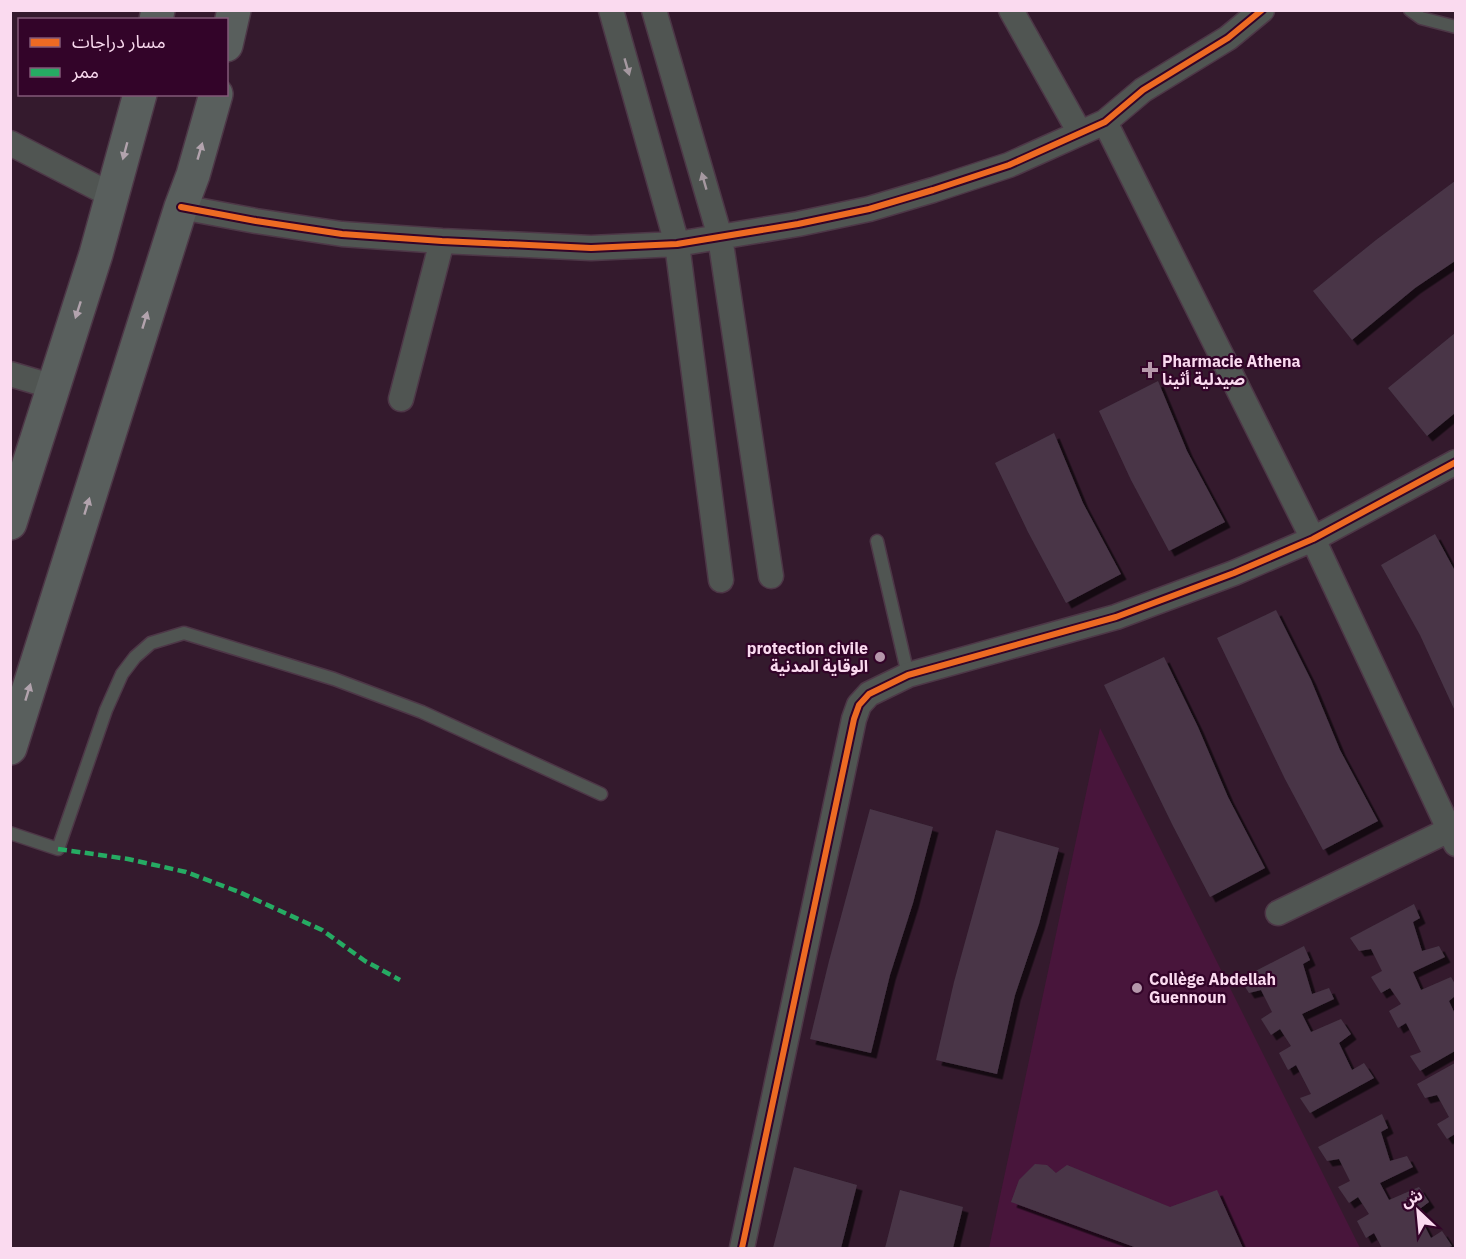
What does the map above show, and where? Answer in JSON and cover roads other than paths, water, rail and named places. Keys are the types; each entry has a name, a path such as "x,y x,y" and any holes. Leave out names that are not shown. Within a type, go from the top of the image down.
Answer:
{"main road":[{"path":"228,36 234,10"},
{"path":"10,523 113,196 139,96"},
{"path":"10,748 193,175 215,96"}],"street":[{"path":"611,10 677,244 721,580"},
{"path":"654,10 720,237 771,576"},
{"path":"1011,10 1080,134"},
{"path":"181,207 342,234 591,248 677,244 798,224 901,200 1009,165 1105,123 1143,90 1228,38 1262,10"},
{"path":"1105,123 1313,539 1452,837 1278,913"},
{"path":"10,142 113,196"},
{"path":"401,399 442,241"},
{"path":"10,375 54,387"},
{"path":"742,1248 854,719 859,705 869,694 908,675 1116,617 1234,573 1313,539 1455,462"}],"lane":[{"path":"1410,10 1421,18 1455,27"},
{"path":"877,541 908,675"},
{"path":"10,832 58,849 102,721 122,674 135,657 151,643 184,633 334,679 422,712 601,794"}],"place":[{"name":"Pharmacie Athena صيدلية أثينا","path":"1150,370"},
{"name":"protection civile الوقاية المدنية","path":"880,657"},
{"name":"Collège Abdellah Guennoun","path":"1137,988"}]}
